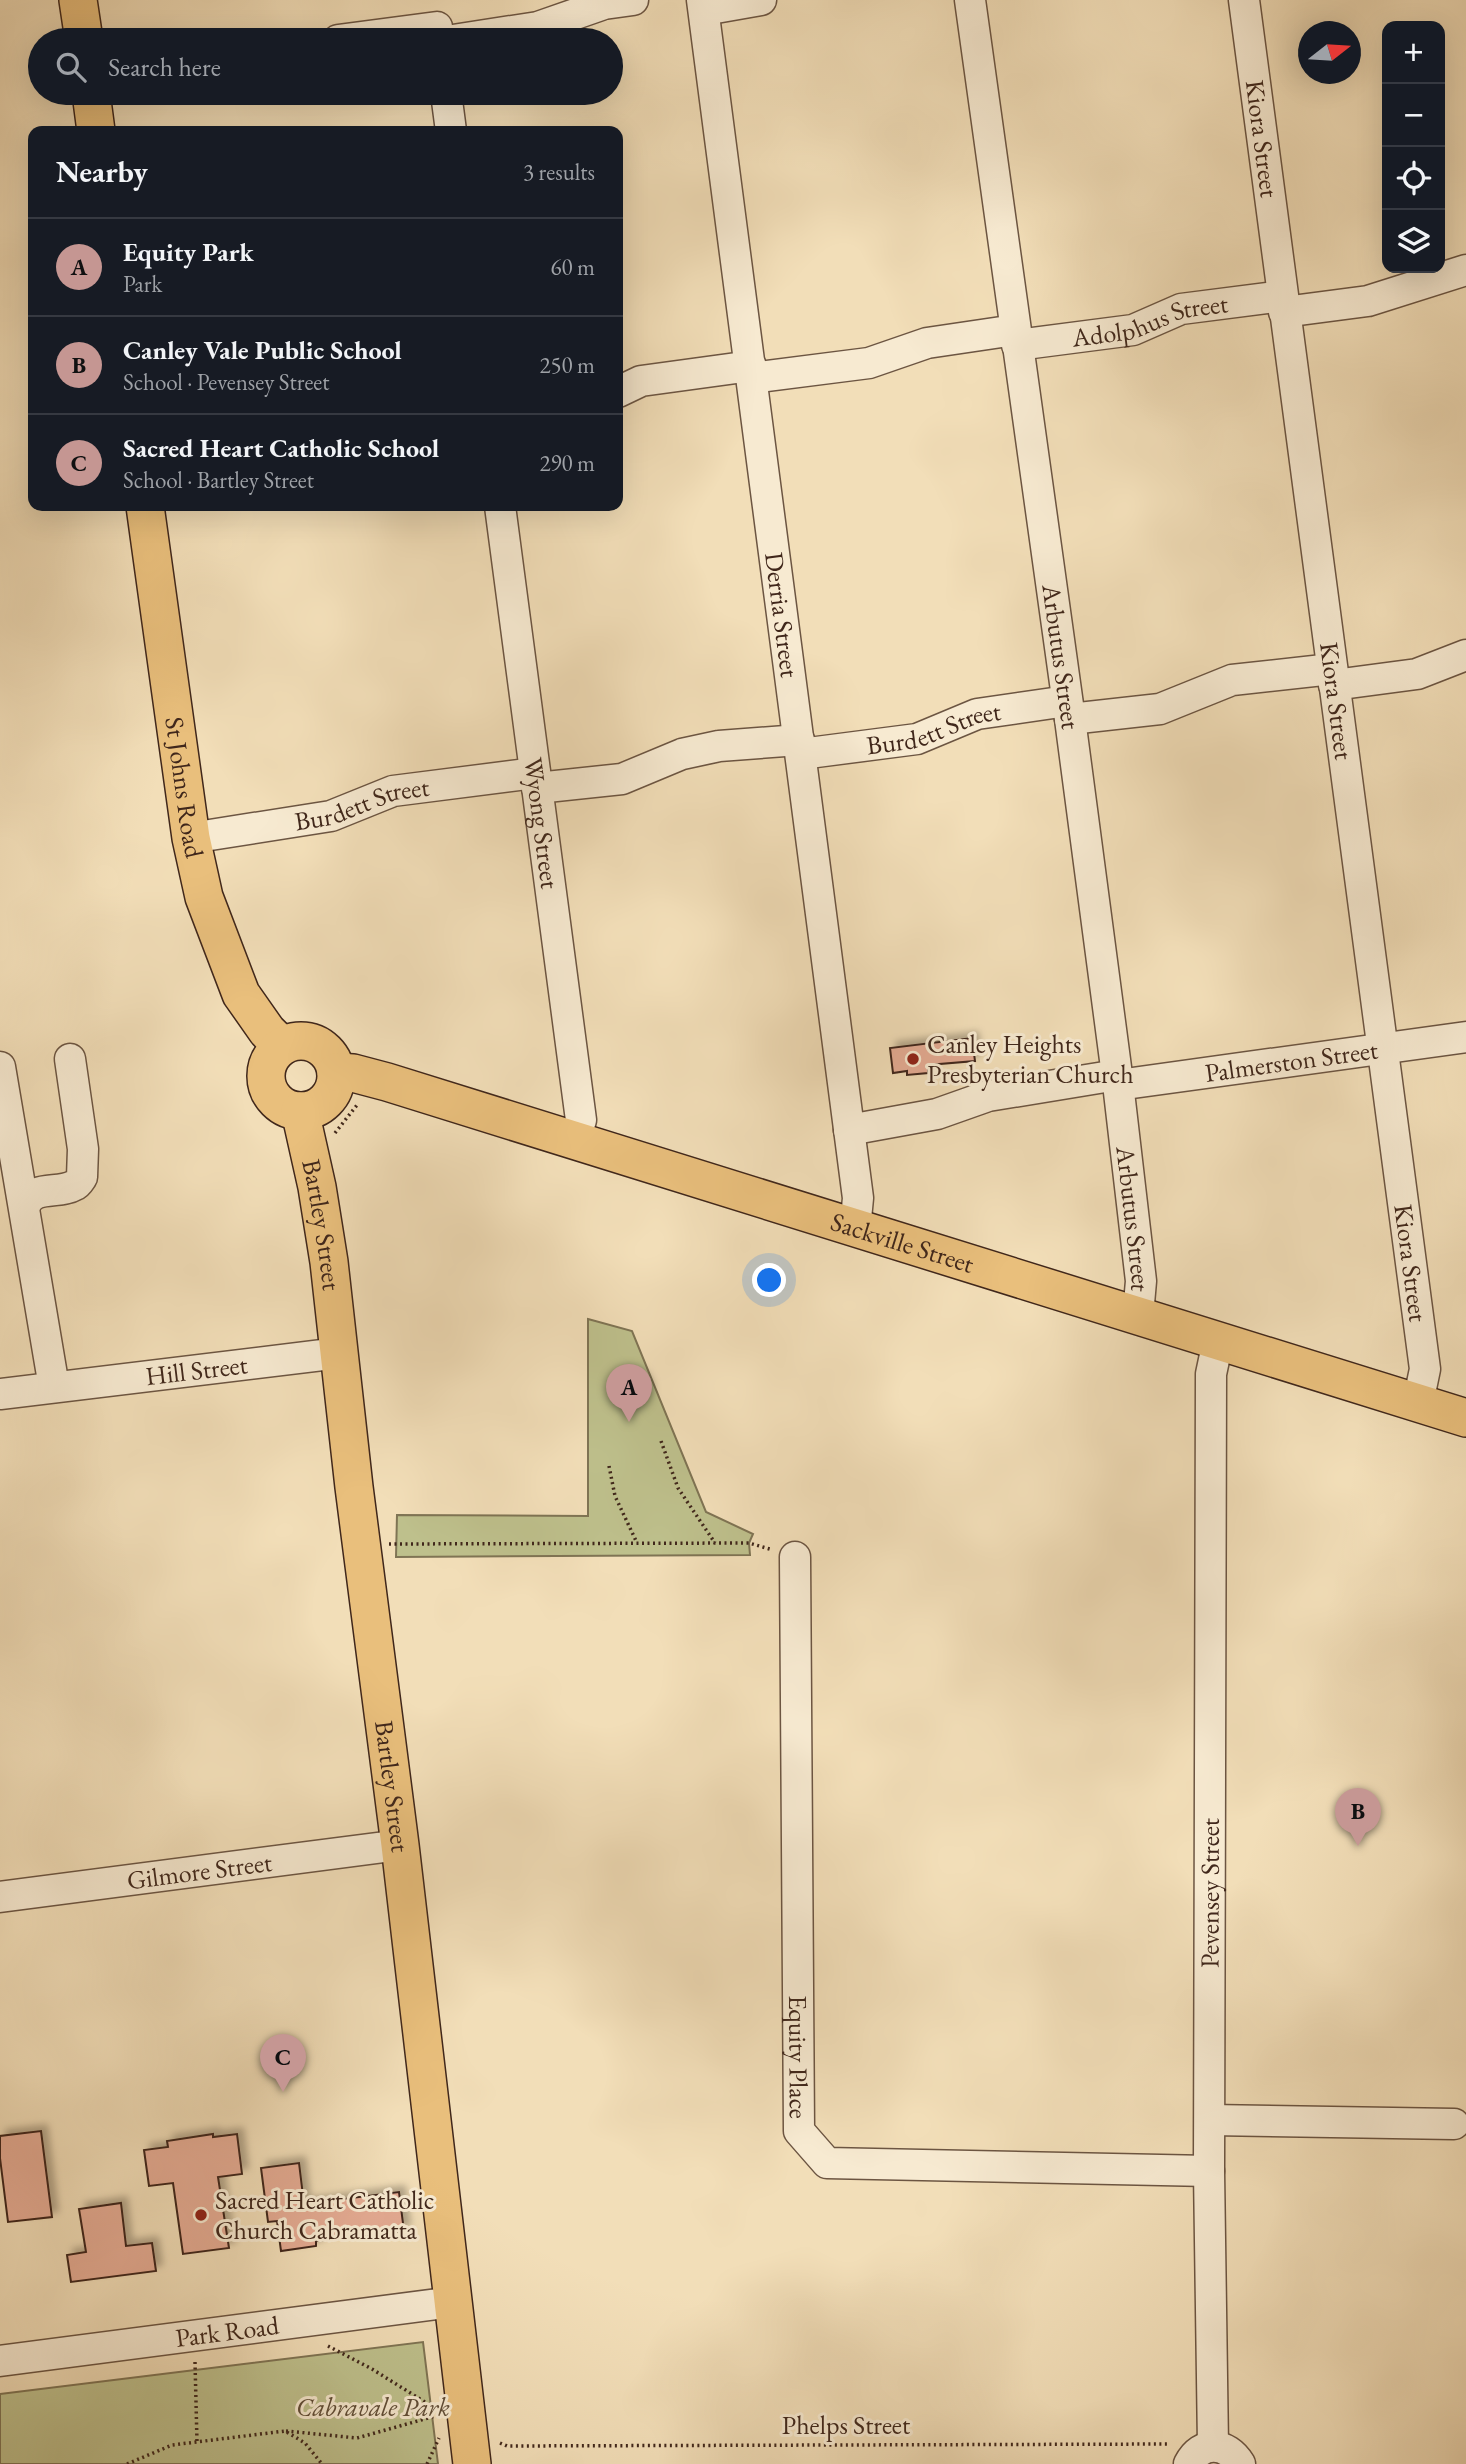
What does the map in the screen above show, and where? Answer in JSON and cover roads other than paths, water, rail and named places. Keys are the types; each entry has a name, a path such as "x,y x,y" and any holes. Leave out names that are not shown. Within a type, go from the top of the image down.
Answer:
{"main road":[{"path":"78,0 82,28"},
{"path":"93,105 95,126"},
{"name":"St Johns Road","path":"146,511 191,838 204,897 241,994 267,1031 282,1046"},
{"path":"293,1041 317,1044 333,1061 335,1084 322,1104 300,1111 289,1109 271,1095 267,1085 268,1063 282,1046 293,1041"},
{"name":"Sackville Street","path":"336,1072 353,1073 387,1082 1466,1418"},
{"name":"Bartley Street","path":"300,1111 319,1200 340,1353 472,2464"}],"street":[{"path":"440,27 538,27 604,4 633,0"},
{"path":"703,5 761,0"},
{"name":"Arbutus Street","path":"970,0 1117,1080 1141,1281 1138,1315"},
{"name":"Kiora Street","path":"1244,0 1425,1369 1418,1403"},
{"name":"Derria Street","path":"703,5 849,1130 858,1205 855,1229"},
{"path":"448,105 450,126"},
{"name":"Adolphus Street","path":"623,390 641,381 869,363 927,343 1133,330 1181,309 1368,301 1466,270"},
{"name":"Wyong Street","path":"501,511 581,1120 574,1141"},
{"name":"Burdett Street","path":"191,838 331,816 393,792 536,780 621,779 682,754 719,746 800,747 917,739 977,715 1160,709 1232,680 1417,674 1466,655"},
{"name":"Palmerston Street","path":"849,1130 937,1114 988,1096 1466,1037"},
{"path":"25,1205 28,1198 38,1192 74,1186 82,1177 83,1149 70,1059"},
{"path":"0,1067 54,1387"},
{"name":"Pevensey Street","path":"1213,2446 1209,2171 1211,1374 1218,1341"},
{"name":"Hill Street","path":"0,1394 340,1353"},
{"name":"Equity Place","path":"795,1557 799,2132 827,2163 1209,2171"},
{"name":"Gilmore Street","path":"0,1897 400,1844"},
{"path":"1210,2120 1454,2124"},
{"name":"Park Road","path":"0,2361 453,2302"},
{"path":"1180,2454 1198,2452 1213,2446 1229,2450 1240,2464"}],"place":[{"name":"Canley Heights Presbyterian Church","path":"913,1059"},
{"name":"Equity Park","path":"629,1422"},
{"name":"Canley Vale Public School","path":"1358,1846"},
{"name":"Sacred Heart Catholic School","path":"283,2092"},
{"name":"Sacred Heart Catholic Church Cabramatta","path":"201,2215"}],"park label":[{"name":"Cabravale Park","path":"373,2407"}]}
